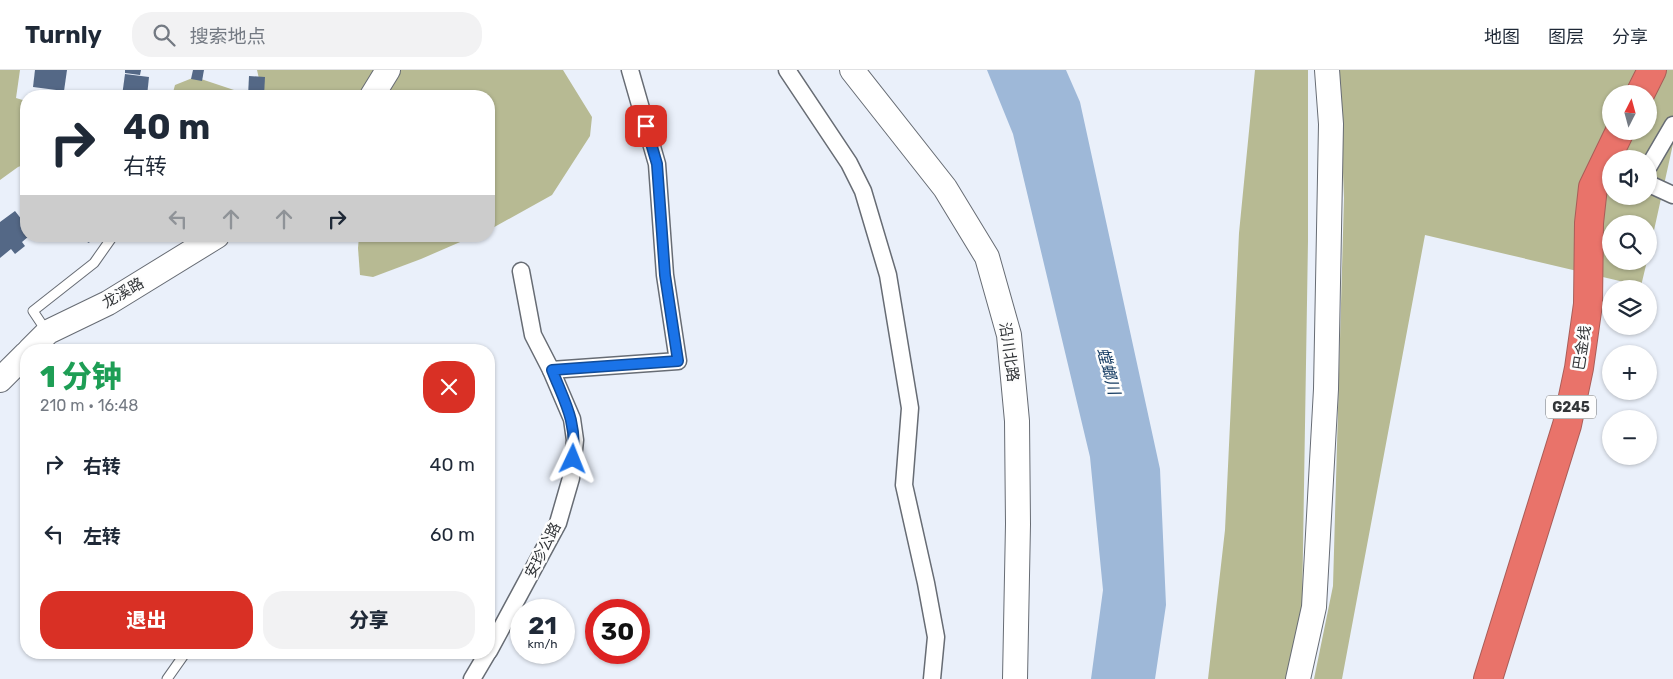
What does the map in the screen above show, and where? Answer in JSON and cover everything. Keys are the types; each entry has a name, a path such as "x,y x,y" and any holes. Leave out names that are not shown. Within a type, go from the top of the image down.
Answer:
{"highway":[{"path":"1644,85 1652,70"},
{"name":"巴金线","path":"1488,679 1567,424 1575,387 1588,304 1589,223 1593,188 1602,174"}],"main road":[{"path":"376,90 388,70"},
{"name":"沿川北路","path":"852,70 945,188 987,257 1009,334 1017,421 1016,679"},
{"path":"1298,679 1314,607 1326,389 1331,124 1327,70"},
{"name":"龙溪路","path":"36,344 48,332 108,303 207,242"},
{"path":"0,380 20,360"}],"street":[{"path":"552,370 678,361 665,275 657,164 630,70"},
{"path":"787,70 849,162 863,191 888,275 910,408 904,485 936,637 932,679"},
{"path":"1657,152 1673,125"},
{"path":"1657,188 1673,195"},
{"name":"安珍公路","path":"495,639 558,523 571,478 575,440 572,419 552,370 534,335 521,272"},
{"name":"安珍公路","path":"472,679 484,659"}],"lane":[{"path":"48,332 33,311 94,264 109,242"},
{"path":"167,679 181,659"}],"green space":[{"path":"0,70 20,70 16,98 20,99 20,166 0,180"},
{"path":"257,70 563,70 592,117 590,136 552,195 495,227 495,90 262,90"},
{"path":"1255,70 1308,70 1308,241 1302,610 1287,679 1208,679 1225,530 1239,233"},
{"path":"1339,70 1673,70 1673,144 1657,217 1657,215 1602,215 1602,270 1645,270 1642,280 1616,280 1425,235 1342,679 1314,679 1333,586 1344,198"},
{"path":"195,77 234,90 174,90 175,85"},
{"path":"358,242 460,242 373,277 360,275"}],"water":[{"name":"螳螂川","path":"987,70 1066,70 1080,102 1160,469 1166,605 1155,679 1091,679 1103,590 1090,457 1013,134"}],"building":[{"path":"35,70 67,70 64,90 33,87"},
{"path":"125,70 141,70 140,75 125,73"},
{"path":"193,70 204,70 202,81 191,79"},
{"path":"125,74 149,77 148,90 123,90"},
{"path":"249,76 265,77 264,90 248,90"},
{"path":"15,211 20,217 20,242 25,246 15,254 11,249 0,258 0,222"}],"route":[{"path":"573,459 575,440 572,419 552,370 678,361 665,275 657,164 646,126"}]}
